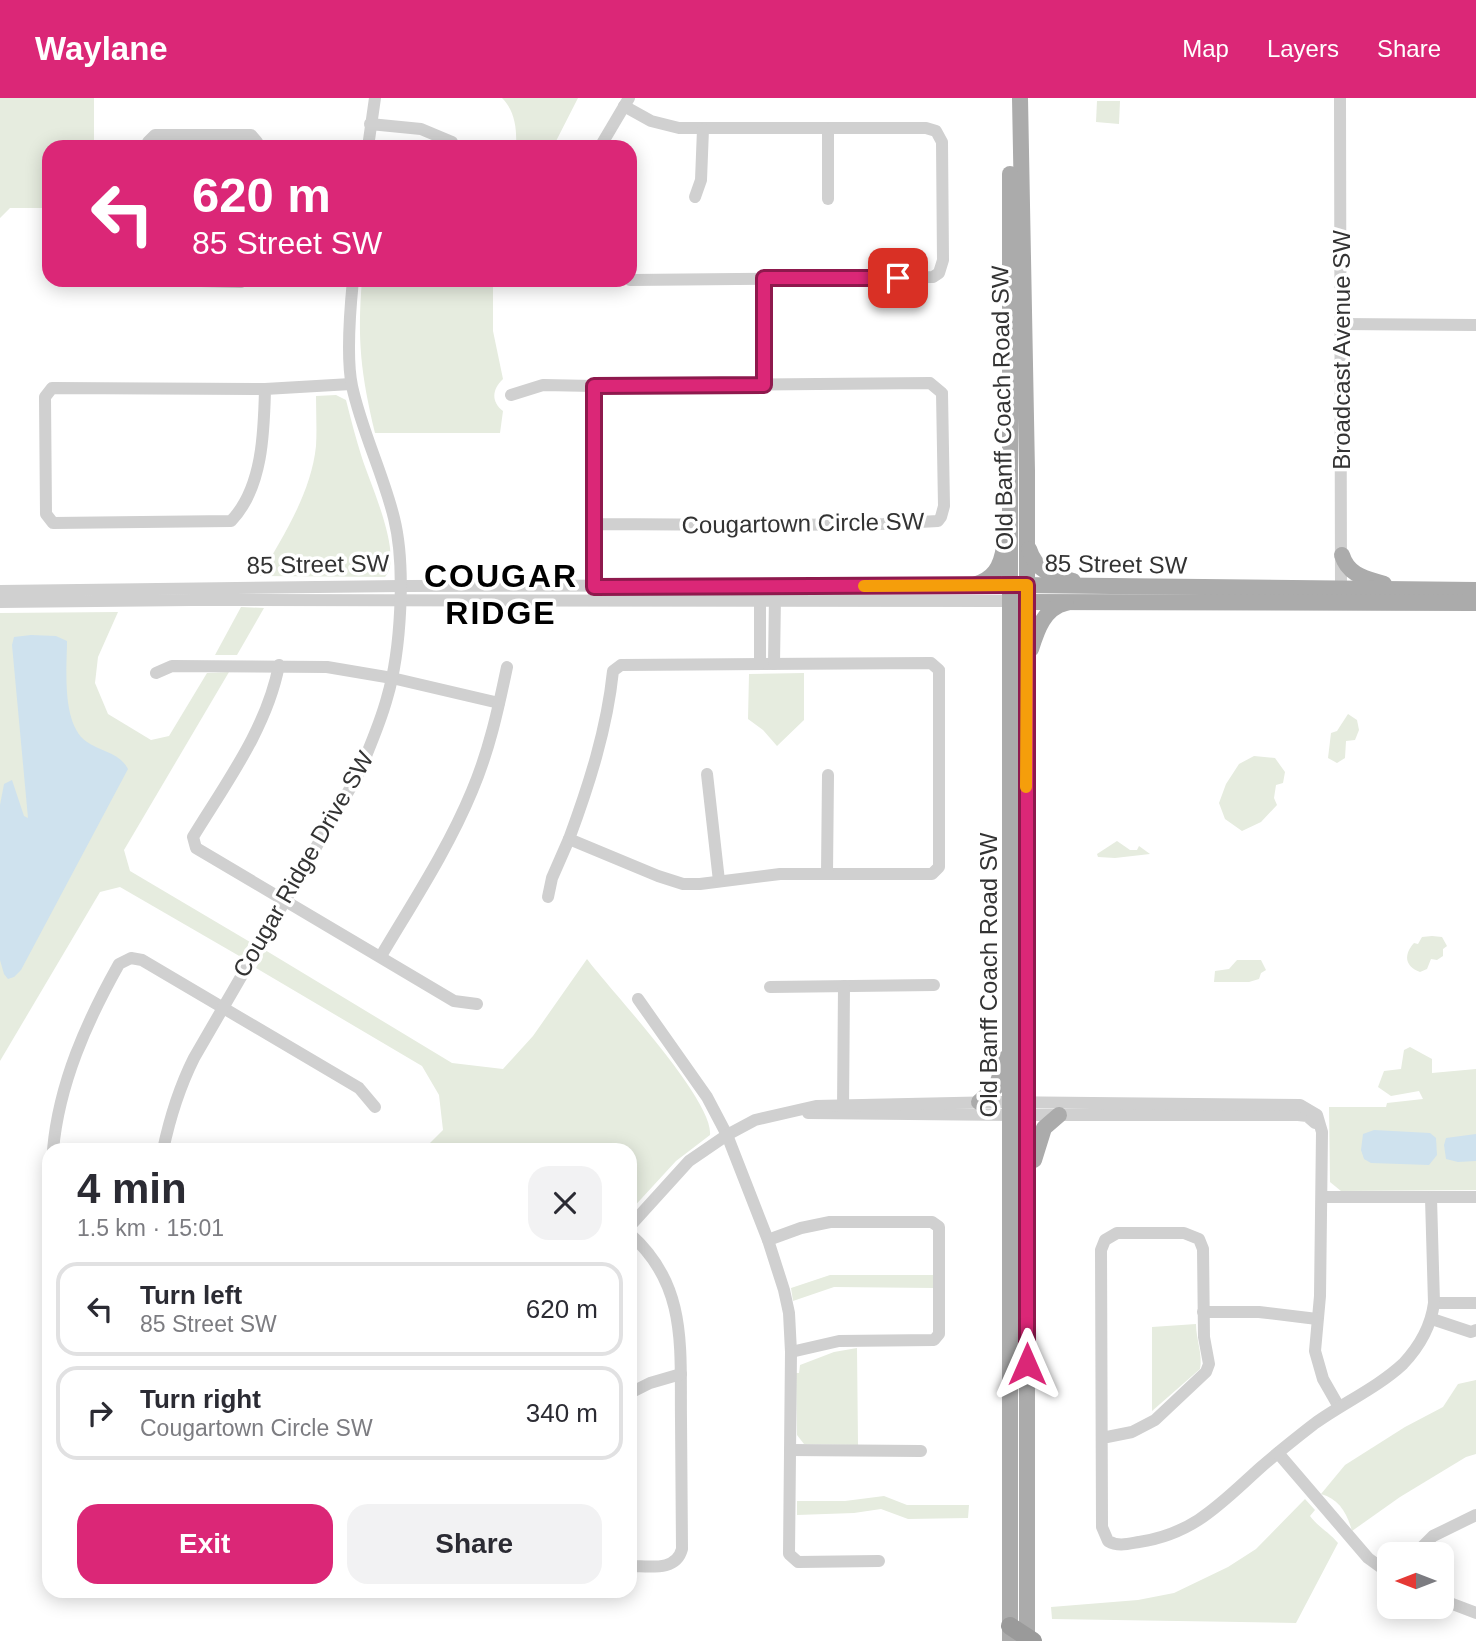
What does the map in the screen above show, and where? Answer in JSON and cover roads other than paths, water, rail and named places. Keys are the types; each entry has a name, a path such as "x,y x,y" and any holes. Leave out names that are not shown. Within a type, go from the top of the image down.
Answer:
{"main road":[{"name":"Old Banff Coach Road SW","path":"1010,98 1011,1042 1027,1190 1021,1638"},
{"name":"Old Banff Coach Road SW","path":"1020,98 1027,539 1019,1109 1021,1638"},
{"path":"974,585 986,581 998,570 1010,507"},
{"path":"1027,539 1033,560 1041,569 1060,578 1092,586"},
{"path":"1342,555 1345,564 1357,576 1399,589"},
{"name":"85 Street SW","path":"1027,594 1092,586 1476,603"},
{"name":"85 Street SW","path":"1009,593 1072,602 1341,596 1399,589 1476,590"},
{"path":"1026,680 1032,647 1042,622 1053,608 1072,602"},
{"path":"979,1102 996,1087 1011,1042"},
{"path":"1027,1190 1042,1132 1059,1115"}],"street":[{"path":"369,140 375,98"},
{"name":"Broadcast Avenue SW","path":"1340,98 1341,596"},
{"path":"604,140 626,102 664,125 703,129 926,128 936,131 942,142 942,267 939,273 924,278 637,280"},
{"path":"370,124 421,129 447,140"},
{"path":"695,197 701,180 703,129"},
{"path":"828,129 828,199"},
{"path":"150,140 155,135 201,134 251,135 255,140"},
{"path":"764,278 764,385"},
{"name":"Cougar Ridge Drive SW","path":"165,1143 181,1084 222,1006 359,773 375,735 392,678 401,601 395,520 367,441 351,384 350,315 353,287"},
{"path":"1340,324 1476,325"},
{"path":"265,388 263,438 258,463 245,501 231,521 53,523 46,514 45,397 52,388 265,388 351,384"},
{"name":"Cougartown Circle SW","path":"511,395 543,385 934,385 942,393 944,506 941,517 929,522 594,524"},
{"path":"594,386 594,594"},
{"name":"85 Street SW","path":"0,602 401,601 761,586 974,585 1009,593"},
{"name":"85 Street SW","path":"0,591 401,586 775,603 1009,593"},
{"path":"760,664 761,586"},
{"path":"774,664 775,587"},
{"path":"548,897 552,878 569,839 593,768 610,696 613,671 621,665 931,663 939,670 939,867 932,874 767,874 700,884 672,881 569,839"},
{"path":"279,665 275,687 250,743 193,837 196,848 454,1001 477,1004"},
{"path":"156,673 172,666 327,667 392,678 499,703"},
{"path":"381,956 460,817 485,757 507,667"},
{"path":"707,774 719,881"},
{"path":"827,873 828,775"},
{"path":"54,1143 60,1105 85,1031 120,964 131,958 142,960 359,1088 375,1107"},
{"path":"770,986 934,985"},
{"path":"843,1109 844,986"},
{"path":"638,999 707,1097 727,1135 768,1240 787,1301 792,1352 791,1557 799,1562 879,1561"},
{"path":"906,1109 979,1102 1059,1115 1117,1109"},
{"path":"637,1218 689,1161 727,1135 755,1120 809,1107 1199,1109 1315,1118 1322,1145 1320,1296 1315,1351 1328,1391 1339,1407"},
{"path":"1322,1197 1476,1197"},
{"path":"1101,1438 1132,1432 1155,1420 1203,1376 1209,1364 1204,1337 1203,1249 1200,1242 1184,1233 1117,1233 1105,1240 1101,1250 1101,1438 1101,1527 1108,1541 1119,1545 1148,1541 1194,1524 1224,1503 1278,1453 1339,1407 1386,1378 1417,1348 1432,1319 1434,1303 1431,1198"},
{"path":"768,1240 801,1228 830,1222 932,1222 939,1227 939,1334 934,1340 839,1341 792,1352"},
{"path":"637,1241 654,1258 670,1291 680,1324 681,1374 681,1555 673,1564 666,1566 637,1566"},
{"path":"1434,1303 1476,1303"},
{"path":"1203,1312 1259,1312 1317,1319"},
{"path":"1432,1319 1471,1332 1476,1330"},
{"path":"637,1390 681,1374"},
{"path":"790,1450 921,1451"},
{"path":"1278,1453 1368,1558 1377,1565"},
{"path":"1427,1542 1433,1536 1476,1515"},
{"path":"1454,1605 1476,1613"}],"water":[{"path":"56,636 67,641 67,695 73,722 87,742 120,759 128,769 21,970 8,979 0,960 0,805 4,784 12,780 24,816 28,818 12,645 14,637"},
{"path":"1374,1130 1430,1133 1436,1138 1437,1155 1429,1165 1371,1163 1364,1159 1361,1150 1363,1134"},
{"path":"1476,1134 1476,1161 1458,1162 1446,1159 1446,1138"}],"district":[{"name":"COUGAR RIDGE","path":"501,594"}]}
